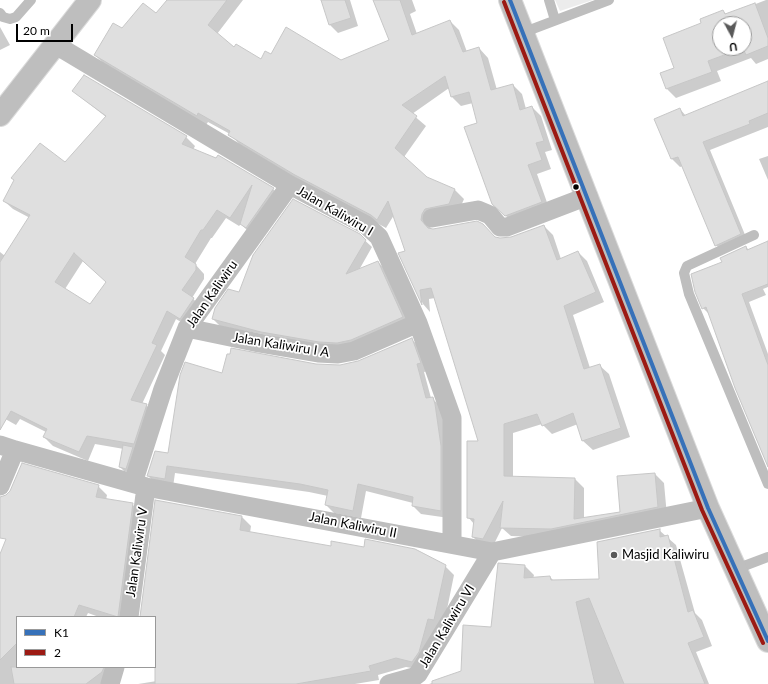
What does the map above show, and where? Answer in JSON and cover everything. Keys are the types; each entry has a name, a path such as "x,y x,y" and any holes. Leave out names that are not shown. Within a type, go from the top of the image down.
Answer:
{"highway":[{"path":"0,115 90,0"},
{"path":"510,0 588,196 708,508 768,641"}],"street":[{"name":"Jalan Kaliwiru I","path":"56,45 290,185 366,225 380,237 418,322 452,418 452,544"},
{"name":"Jalan Kaliwiru","path":"140,485 163,389 187,328 290,185"},
{"path":"432,218 478,210 490,215 500,227 507,227 588,196"},
{"name":"Jalan Kaliwiru I A","path":"187,328 259,343 318,353 338,354 354,351 418,322"},
{"path":"0,486 8,448"},
{"name":"Jalan Kaliwiru II","path":"8,448 140,485 492,552 708,508"},
{"name":"Jalan Kaliwiru V","path":"129,616 140,485"},
{"name":"Jalan Kaliwiru VI","path":"389,684 414,677 418,674 492,552"},
{"path":"110,684 115,668"}],"lane":[{"path":"0,13 3,17 10,19 16,17 31,0"},
{"path":"549,0 555,20"},
{"path":"522,33 609,0"},
{"path":"754,235 687,266 684,273 689,294 768,484"},
{"path":"736,569 768,557"}],"shaded area":[{"path":"555,0 593,0 560,11"}],"building":[{"path":"167,0 227,0 208,25 234,47 236,44 261,59 265,51 271,54 286,27 341,60 389,40 373,0 400,0 412,35 450,20 463,52 479,47 491,90 513,84 520,110 532,106 544,141 536,143 542,160 528,165 542,202 505,216 492,204 464,127 477,123 469,92 451,97 445,76 402,105 417,116 395,148 427,177 455,189 449,204 425,209 421,220 428,228 433,229 477,221 483,224 495,237 500,238 511,237 544,225 557,260 578,251 596,292 564,306 584,369 600,364 621,428 582,441 573,413 542,426 537,414 504,424 504,476 575,478 574,519 620,512 617,476 655,473 658,507 551,529 500,528 503,501 483,539 472,537 474,519 467,518 467,441 478,441 431,288 420,290 422,305 398,253 405,251 388,201 377,220 371,215 295,175 228,135 230,131 198,113 197,116 94,55 113,23 122,28 143,3 156,13"},
{"path":"321,0 345,0 351,18 329,25"},
{"path":"755,3 768,38 768,46 752,53 752,16 712,16 712,56 721,56 708,61 712,72 666,89 660,73 674,68 663,38 701,23 700,19 723,10 725,14"},
{"path":"84,75 187,136 182,144 216,158 218,155 274,188 246,228 240,224 252,185 230,218 217,210 203,230 201,230 185,257 196,264 196,270 182,290 194,298 180,319 167,311 152,343 157,345 131,400 147,404 134,444 87,436 79,452 43,437 47,429 11,411 0,430 0,262 30,215 3,201 14,180 11,178 40,143 65,162 106,116 72,91","holes":["74,253 106,282 90,304 55,282"]},
{"path":"768,81 768,113 749,121 750,124 703,142 741,234 715,246 678,157 671,159 654,119 680,108 683,116"},
{"path":"293,199 360,234 366,240 346,274 378,261 403,317 351,340 337,343 319,342 261,332 212,319 215,308 228,289 239,292 253,255"},
{"path":"768,241 768,284 742,294 768,365 768,467 735,388 706,307 702,309 695,292 691,274 722,262 720,258 746,246 747,250"},
{"path":"412,338 421,363 417,364 426,398 433,397 435,404 441,446 441,511 412,506 413,497 358,484 353,511 325,505 328,490 300,484 167,466 165,479 147,476 155,451 168,453 180,375 185,362 222,373 227,354 230,354 231,348 316,364 340,365 358,361"},
{"path":"123,445 133,447 126,469 119,467"},
{"path":"22,463 99,485 96,497 133,503 118,616 79,605 74,616 16,616 16,644 0,660 0,554 6,539 0,538 0,497 6,495 10,491"},
{"path":"155,500 242,516 240,530 331,546 331,541 364,547 365,539 415,549 446,565 434,620 428,619 419,652 412,662 396,658 369,666 371,671 296,684 155,684 156,616 140,616"},
{"path":"660,529 660,537 668,535 688,612 693,610 704,637 688,643 705,684 624,684 589,598 576,602 595,684 432,684 432,681 461,671 463,625 491,627 498,563 525,565 524,578 550,576 551,580 599,579 597,542"},
{"path":"11,667 104,668 102,672 86,684 14,684"}],"transit line":[{"name":"K1","path":"510,0 708,508 768,641"},
{"name":"2","path":"504,2 702,510 763,643"}],"place":[{"name":"Masjid Kaliwiru","path":"614,555"}]}
